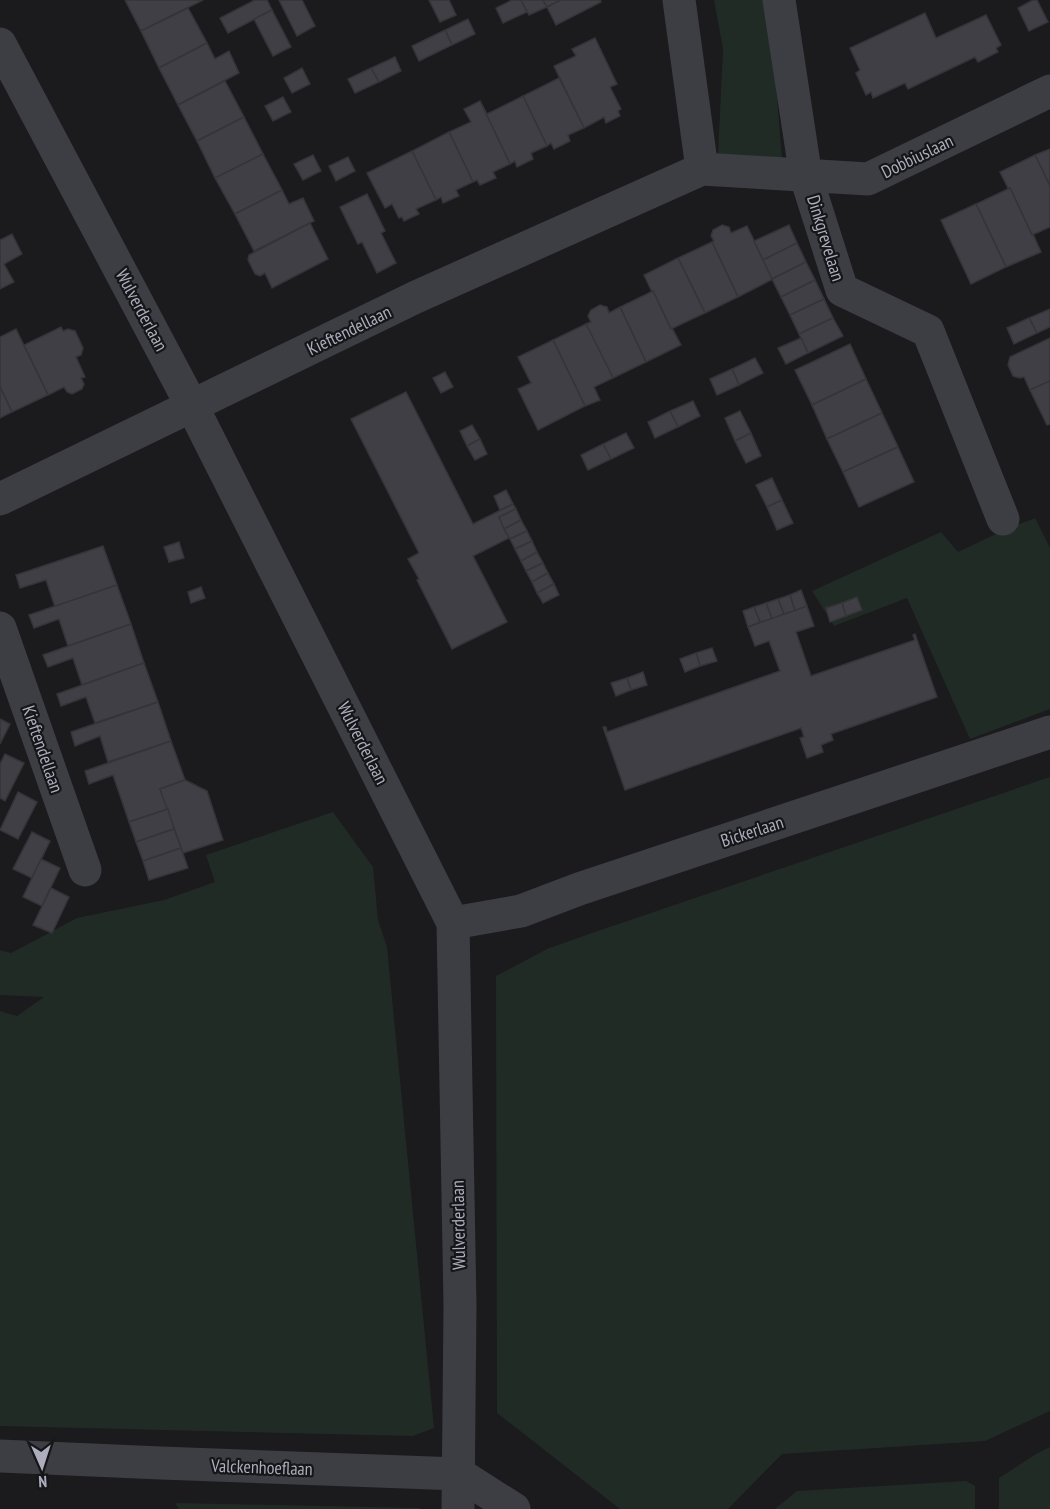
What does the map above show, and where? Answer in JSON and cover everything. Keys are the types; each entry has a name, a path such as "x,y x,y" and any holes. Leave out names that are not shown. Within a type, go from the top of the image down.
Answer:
{"street":[{"path":"680,0 702,169"},
{"name":"Dinkgrevelaan","path":"779,0 806,177 842,290 928,331 1004,519"},
{"name":"Wulverderlaan","path":"0,44 192,406 453,923 459,1305 458,1509"},
{"name":"Dobbiuslaan","path":"702,169 868,179 1050,91"},
{"name":"Kieftendellaan","path":"0,499 416,297 702,169"},
{"name":"Kieftendellaan","path":"0,628 85,870"},
{"name":"Bickerlaan","path":"453,923 521,912 579,889 1050,732"},
{"name":"Valckenhoeflaan","path":"0,1456 459,1474"},
{"path":"459,1474 514,1509"}],"shaded area":[{"path":"714,0 767,0 770,12 782,159 718,155 723,49"},
{"path":"1035,518 1050,548 1050,709 970,739 907,598 834,626 812,591 941,532 958,552"},
{"path":"1050,777 1050,1411 985,1441 782,1454 728,1509 620,1509 497,1413 496,976 547,949"},
{"path":"333,812 373,867 378,920 387,947 434,1428 413,1436 0,1426 0,1011 17,1016 44,997 0,995 0,950 11,953 77,918 164,900 215,882 206,855"},
{"path":"1050,1447 1050,1509 999,1509 999,1478"},
{"path":"966,1481 975,1486 975,1509 775,1509 797,1491"},
{"path":"175,1503 419,1508 420,1509 179,1509"}],"building":[{"path":"125,0 203,0 141,31"},
{"path":"255,0 267,0 272,10 228,33 220,18"},
{"path":"279,0 302,0 315,26 297,36"},
{"path":"429,0 449,0 456,15 440,22"},
{"path":"512,0 521,0 527,12 503,23 496,8"},
{"path":"521,0 543,0 547,7 529,15"},
{"path":"543,0 561,0 547,7"},
{"path":"561,0 600,0 601,2 556,25 547,7"},
{"path":"1037,0 1048,22 1029,31 1018,8"},
{"path":"188,8 207,43 159,68 141,31"},
{"path":"272,10 291,47 273,56 254,19"},
{"path":"925,13 936,38 986,15 1001,45 996,48 998,52 978,62 975,57 908,89 905,83 873,98 871,92 866,95 856,73 860,70 850,48"},
{"path":"468,19 475,34 452,45 445,30"},
{"path":"445,30 452,45 419,61 412,46"},
{"path":"595,38 617,84 610,87 621,109 618,111 620,116 606,123 604,117 584,128 554,66 576,56 572,49"},
{"path":"207,43 215,59 229,51 239,73 178,105 159,68"},
{"path":"395,57 401,71 379,82 371,68"},
{"path":"302,68 310,84 292,93 284,78"},
{"path":"371,68 379,82 355,93 348,79"},
{"path":"559,78 584,128 568,135 570,141 554,149 551,143 547,146 523,96"},
{"path":"225,81 244,117 197,141 178,105"},
{"path":"523,96 547,146 531,153 533,159 517,167 515,161 510,164 480,101 487,114"},
{"path":"283,97 291,112 273,121 265,106"},
{"path":"480,101 510,164 493,172 496,178 480,185 477,180 473,182 449,132 471,122 464,109"},
{"path":"244,117 263,154 215,178 197,141"},
{"path":"449,132 473,182 456,190 459,196 443,203 441,197 436,200 412,151"},
{"path":"1050,149 1050,186 1035,155"},
{"path":"412,151 436,200 416,209 419,214 404,221 402,217 399,218 392,204 385,208 367,173"},
{"path":"263,154 282,190 235,214 215,178"},
{"path":"313,155 321,171 303,180 294,164"},
{"path":"1035,155 1050,186 1050,227 1032,235 1000,172"},
{"path":"348,157 355,171 336,181 329,166"},
{"path":"1010,188 1041,252 1006,267 976,204"},
{"path":"282,190 289,204 303,198 314,221 254,251 235,214"},
{"path":"367,194 385,231 381,233 396,263 377,273 362,242 358,244 340,207"},
{"path":"976,204 1006,267 971,284 941,220"},
{"path":"310,223 328,259 272,288 265,273 260,276 255,274 248,260 249,255"},
{"path":"722,225 729,227 731,233 747,226 773,279 738,297 712,242 714,241 711,236 713,230"},
{"path":"789,225 797,243 763,260 754,241"},
{"path":"12,234 22,254 4,264 14,282 0,289 0,240"},
{"path":"712,242 738,297 705,313 678,258"},
{"path":"797,243 806,262 772,279 763,260"},
{"path":"678,258 705,313 671,329 644,275"},
{"path":"806,262 815,280 781,297 772,279"},
{"path":"815,280 824,299 790,315 781,297"},
{"path":"653,291 681,345 646,362 620,307"},
{"path":"824,299 833,318 799,334 790,315"},
{"path":"600,305 607,307 609,313 620,307 646,362 613,378 586,324 591,322 588,316 591,310"},
{"path":"1050,309 1050,327 1037,333 1029,318"},
{"path":"833,318 843,336 808,353 799,334"},
{"path":"1029,318 1037,333 1014,344 1007,328"},
{"path":"586,324 613,378 594,387 600,400 585,406 553,340"},
{"path":"61,327 63,331 68,329 75,331 83,348 81,355 76,357 85,377 81,378 84,384 82,389 72,394 64,387 48,395 24,345"},
{"path":"16,329 48,395 12,412 0,387 0,337"},
{"path":"801,338 808,353 786,364 778,348"},
{"path":"1050,338 1050,381 1030,390 1024,377 1013,376 1008,365 1010,357"},
{"path":"553,340 585,406 538,430 518,389 531,383 518,357"},
{"path":"850,344 866,379 812,405 795,370"},
{"path":"755,358 763,373 739,385 732,369"},
{"path":"732,369 739,385 717,395 710,379"},
{"path":"445,372 453,387 441,393 433,378"},
{"path":"866,379 882,413 827,439 812,405"},
{"path":"1050,381 1050,424 1047,425 1030,390"},
{"path":"0,387 12,412 0,418"},
{"path":"406,392 473,524 513,504 516,509 499,517 509,538 473,556 507,622 452,649 408,559 419,553 351,419"},
{"path":"693,401 700,416 678,427 670,411"},
{"path":"670,411 678,427 655,438 648,422"},
{"path":"740,411 751,433 735,441 725,418"},
{"path":"882,413 898,447 843,472 827,439"},
{"path":"472,425 480,439 467,446 460,431"},
{"path":"626,433 634,448 611,459 603,444"},
{"path":"751,433 761,456 746,463 735,441"},
{"path":"480,439 487,454 475,460 467,446"},
{"path":"603,444 611,459 588,470 581,455"},
{"path":"898,447 914,482 859,507 843,472"},
{"path":"772,478 782,500 767,507 756,485"},
{"path":"506,490 513,504 500,510 494,496"},
{"path":"782,500 793,523 777,530 767,507"},
{"path":"516,509 521,520 504,529 499,517"},
{"path":"521,520 527,531 510,539 504,529"},
{"path":"527,531 532,541 515,549 510,539"},
{"path":"532,541 537,552 521,561 515,549"},
{"path":"179,542 184,558 169,562 164,547"},
{"path":"103,546 117,585 55,607 46,580 20,588 16,575"},
{"path":"537,552 543,563 526,571 521,561"},
{"path":"543,563 548,573 532,582 526,571"},
{"path":"548,573 554,584 537,593 532,582"},
{"path":"554,584 559,595 543,603 537,593"},
{"path":"117,585 131,624 68,646 59,619 34,628 29,615"},
{"path":"201,587 205,598 191,603 188,592"},
{"path":"801,590 807,606 795,611 790,595"},
{"path":"790,595 795,611 784,614 778,599"},
{"path":"857,597 862,610 846,616 842,603"},
{"path":"778,599 784,614 772,619 766,603"},
{"path":"766,603 772,619 760,622 754,607"},
{"path":"842,603 846,616 830,622 826,608"},
{"path":"807,606 814,626 796,632 811,676 915,640 913,635 915,634 937,697 831,734 833,740 821,745 823,752 807,758 800,738 804,737 801,728 625,790 603,727 606,727 607,732 780,671 769,641 755,646 748,627"},
{"path":"754,607 760,622 748,627 743,611"},
{"path":"131,624 144,663 82,685 73,658 48,667 43,655"},
{"path":"712,648 717,661 700,666 696,653"},
{"path":"696,653 700,666 685,672 680,659"},
{"path":"144,663 158,702 95,723 86,697 61,706 57,694"},
{"path":"643,672 647,685 631,690 627,678"},
{"path":"627,678 631,690 616,696 611,683"},
{"path":"158,702 171,741 108,762 100,736 75,746 71,732"},
{"path":"0,719 10,724 0,744"},
{"path":"171,741 185,780 160,789 168,809 129,822 113,775 89,784 85,771"},
{"path":"5,754 24,763 5,801 0,798 0,764"},
{"path":"185,780 207,791 223,840 183,853 160,789"},
{"path":"18,792 37,802 18,839 0,830"},
{"path":"168,809 174,829 136,842 129,822"},
{"path":"174,829 181,848 143,861 136,842"},
{"path":"32,832 50,841 32,878 13,869"},
{"path":"181,848 188,868 149,880 143,861"},
{"path":"41,859 60,868 42,906 23,897"},
{"path":"51,888 69,897 52,933 33,925"}]}
